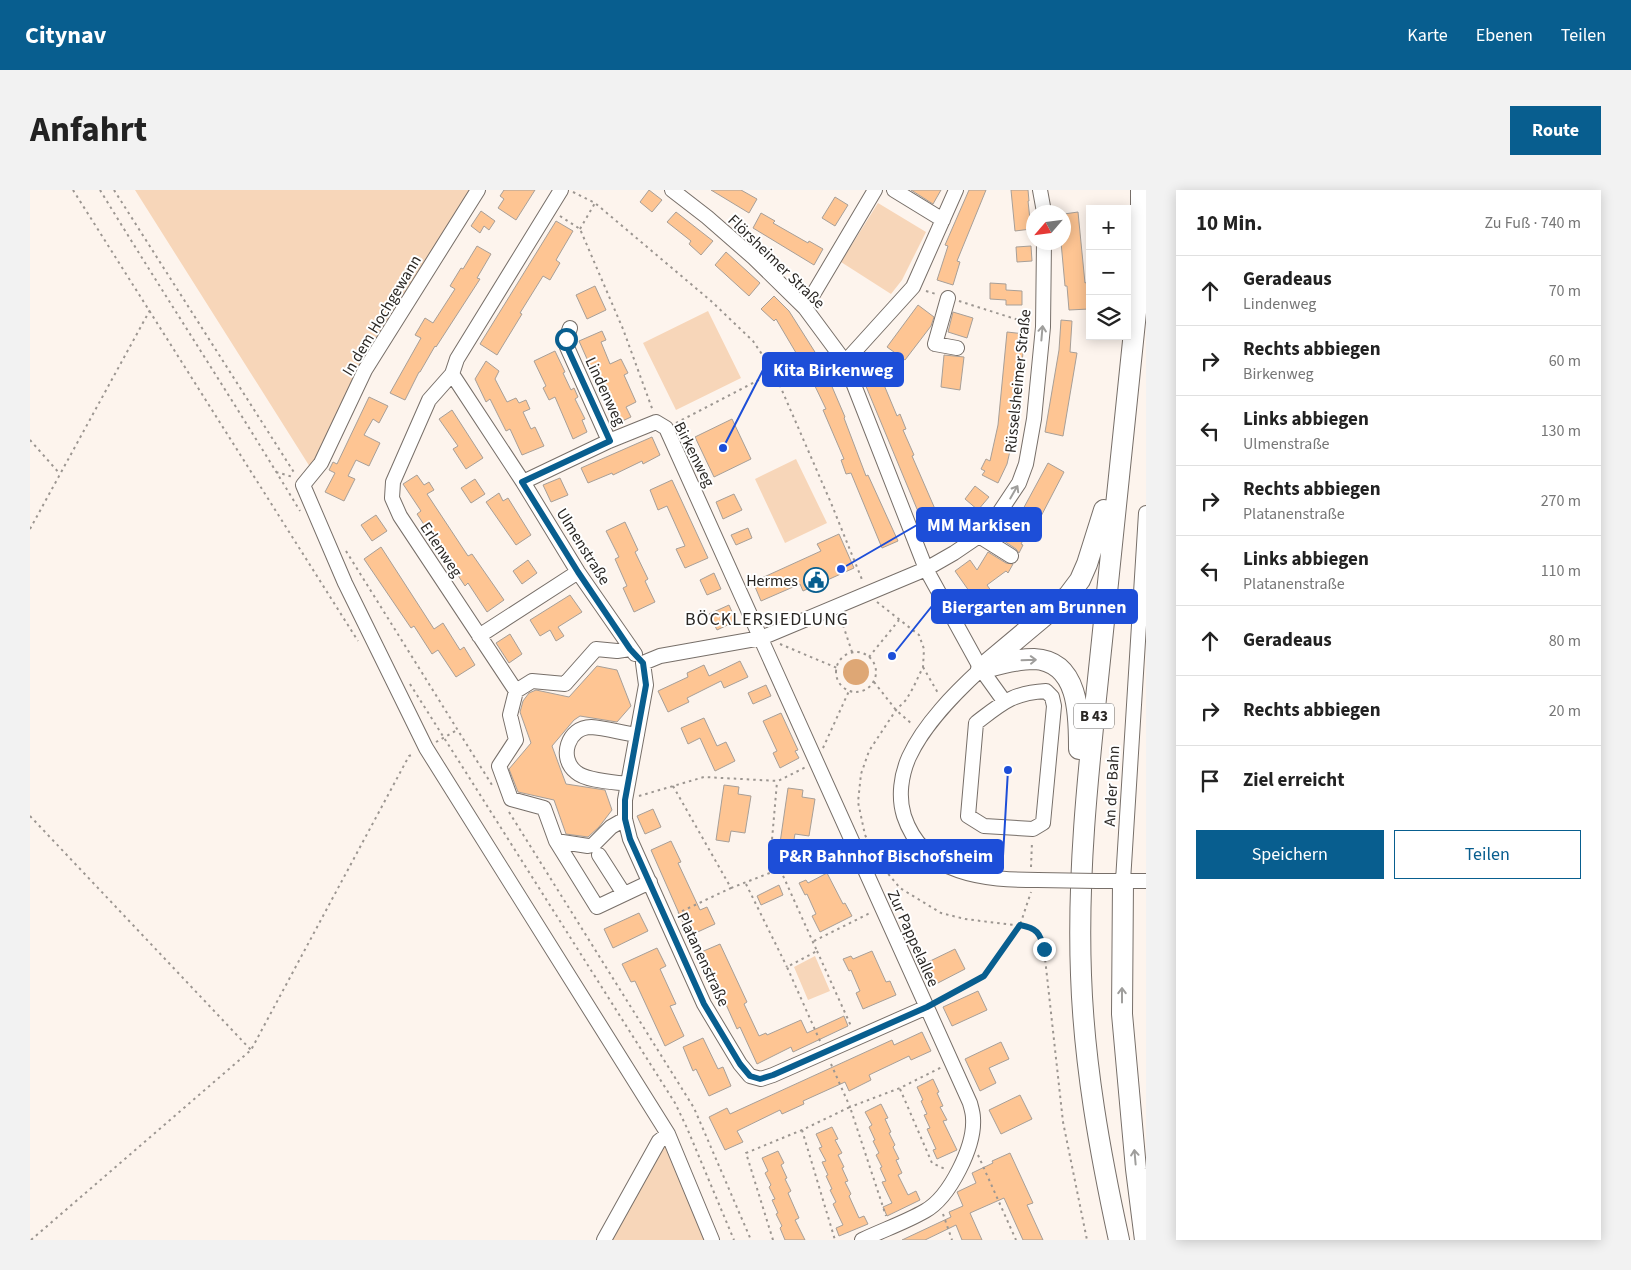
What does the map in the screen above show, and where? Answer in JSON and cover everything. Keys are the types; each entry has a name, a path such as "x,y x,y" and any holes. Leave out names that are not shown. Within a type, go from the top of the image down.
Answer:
{"highway":[{"path":"1130,250 1132,220 1131,190"},
{"name":"B 43","path":"1119,1240 1099,1142 1090,1084 1081,976 1081,889 1089,769 1138,293 1141,190"},
{"path":"1141,235 1146,268"},
{"name":"B 43","path":"1108,1240 1085,1119 1074,1022 1068,912 1079,749 1123,340"},
{"path":"981,668 1068,596 1080,580 1087,564 1104,510"},
{"path":"981,668 1036,659 1061,670 1070,683 1074,695 1078,713 1079,749"},
{"path":"1123,881 1122,1014 1136,1169 1145,1240"}],"street":[{"name":"In dem Hochgewann","path":"300,481 321,463 365,370 478,190"},
{"path":"452,374 457,359 561,190"},
{"name":"Flörsheimer Straße","path":"672,190 707,217 754,258 805,308 844,362 926,569 981,668 1004,701"},
{"path":"805,308 875,190"},
{"path":"894,190 943,220"},
{"path":"844,362 913,287 956,190"},
{"path":"1040,190 1043,205"},
{"name":"Rüsselsheimer Straße","path":"926,569 979,536 1010,500 1019,483 1026,464 1034,419 1043,327 1044,250"},
{"path":"948,298 935,344 957,348"},
{"name":"Lindenweg","path":"570,328 566,339 567,347 610,441"},
{"name":"Ulmenstraße","path":"452,374 578,572 630,649 643,663"},
{"name":"Erlenweg","path":"452,374 429,400 393,482 392,498 400,516 516,691"},
{"name":"Birkenweg","path":"522,482 610,441 661,425 761,638"},
{"path":"300,481 345,583 426,748 668,1134 712,1240"},
{"name":"An der Bahn","path":"1123,881 1146,513"},
{"path":"979,536 1011,556"},
{"path":"643,663 660,656 761,638 926,569"},
{"path":"480,636 578,572"},
{"name":"Zur Pappelallee","path":"761,638 970,1103 973,1119 965,1158 938,1202 926,1210 862,1240"},
{"path":"630,649 617,651 596,649 565,684 532,681 516,691 510,715 516,740 499,766 511,799 544,808 556,841 597,907 650,882"},
{"name":"Platanenstraße","path":"643,663 646,685 625,800 625,819 630,839 704,1004 740,1064 750,1076 760,1079 927,1007"},
{"path":"981,668 944,707 917,742 909,758 902,783 902,803 909,827 922,848 947,866 987,878 1001,880 1145,881"},
{"path":"1046,691 1052,697 1054,706 1043,823 1033,829 984,826 968,816 976,723 1004,701 1032,692 1046,691"},
{"path":"628,784 584,777 576,773 566,758 566,749 574,734 582,729 591,727 637,735"},
{"path":"556,841 588,846 593,845 611,826 625,819"},
{"path":"599,855 624,894"},
{"path":"604,1240 659,1140 668,1134"}],"path":[{"path":"73,190 362,647"},
{"path":"100,190 301,513"},
{"path":"114,190 300,481"},
{"path":"570,190 595,203 711,301 753,341 774,372 868,594 919,635 924,649 923,667 938,692 933,699"},
{"path":"580,228 595,203"},
{"path":"550,209 580,228 661,425 774,372"},
{"path":"913,287 1043,327"},
{"path":"30,529 150,310"},
{"path":"30,440 60,474"},
{"path":"276,472 300,481"},
{"path":"343,547 494,788"},
{"path":"836,606 852,652"},
{"path":"869,656 899,620"},
{"path":"761,638 782,644 837,668"},
{"path":"852,652 863,653 869,656 876,667 874,682 868,688 861,691 849,691 840,683 837,676 837,668 842,658 852,652"},
{"path":"408,682 675,1103 734,1240"},
{"path":"874,682 896,710 914,726"},
{"path":"625,800 704,777 778,781 816,762 849,691"},
{"path":"31,1240 251,1050 409,756 457,730"},
{"path":"778,781 771,851 814,941 856,1038"},
{"path":"674,786 731,888"},
{"path":"505,805 694,1108 751,1240"},
{"path":"30,816 251,1050"},
{"path":"927,1007 984,976 1020,925 1034,880 1033,829"},
{"path":"665,919 731,888 780,870 851,839"},
{"path":"746,883 787,967 850,1107 890,1227"},
{"path":"814,941 875,910"},
{"path":"1020,925 1030,927 1038,932 1044,949 1064,1122 1088,1240"},
{"path":"787,967 817,950"},
{"path":"773,1240 746,1153 802,1130 850,1107 900,1088 951,1063"},
{"path":"900,1088 932,1163 956,1174"},
{"path":"802,1130 835,1240"},
{"path":"970,1138 1016,1240"},
{"path":"938,1202 952,1240"}],"shaded area":[{"path":"135,190 472,190 318,459 310,467"},
{"path":"878,203 926,232 902,280 891,294 841,262"},
{"path":"708,311 741,378 676,410 643,343"},
{"path":"796,459 827,523 785,543 755,479"},
{"path":"856,659 865,663 869,672 865,681 856,685 847,681 843,672 847,663"},
{"path":"815,956 830,991 808,1000 794,967"},
{"path":"660,1147 670,1147 708,1240 609,1240"}],"building":[{"path":"504,190 535,190 516,220 498,208 504,199 500,196"},
{"path":"649,190 662,200 652,212 640,202"},
{"path":"711,190 741,190 757,199 749,213"},
{"path":"911,190 941,190 933,204"},
{"path":"969,190 986,190 957,261 960,262 953,285 937,280 948,246 945,245"},
{"path":"1011,190 1028,190 1029,201 1028,205 1026,205 1026,230 1015,231"},
{"path":"835,197 848,205 835,226 822,218"},
{"path":"481,211 495,221 489,230 484,226 480,233 471,226"},
{"path":"676,212 713,241 701,255 689,244 691,241 667,222"},
{"path":"1078,212 1086,282 1086,309 1069,310 1067,286 1065,286 1062,250 1071,250 1071,213"},
{"path":"761,213 775,221 773,223 808,243 809,241 823,249 814,265 753,228"},
{"path":"556,221 573,231 556,260 560,263 550,280 543,276 497,355 480,344"},
{"path":"477,246 491,254 477,278 480,279 435,346 405,400 390,393 421,338 415,335 425,318 433,323 455,289 450,286"},
{"path":"1026,246 1026,250 1031,250 1032,261 1017,262 1016,247"},
{"path":"726,252 760,283 749,296 715,265"},
{"path":"990,283 1006,284 1006,290 1022,291 1022,305 1006,305 1006,300 990,299"},
{"path":"595,286 606,310 587,319 576,295"},
{"path":"774,296 789,311 820,360 805,368 776,319 774,321 761,309"},
{"path":"918,305 934,317 931,326 905,360 887,347"},
{"path":"953,312 973,318 967,338 948,332"},
{"path":"1061,320 1072,321 1070,352 1077,353 1063,436 1045,432 1059,350"},
{"path":"602,331 606,340 601,342 610,364 621,359 628,373 624,375 636,402 626,407 631,417 616,424 579,341"},
{"path":"1007,332 1025,334 1015,429 1007,464 998,483 982,475 985,471 981,469 986,459 990,461 998,425"},
{"path":"555,351 571,390 574,388 578,397 575,399 585,419 582,420 587,432 573,439 555,397 549,400 543,388 546,386 534,361"},
{"path":"944,355 964,357 960,390 941,387"},
{"path":"486,361 499,371 495,379 507,402 516,398 519,403 526,400 530,409 523,412 531,429 535,427 544,446 522,455 510,429 506,431 490,399 486,402 475,379"},
{"path":"874,361 897,416 900,414 906,429 903,430 914,455 912,456 945,532 929,538 858,367"},
{"path":"827,375 845,417 866,476 868,475 898,541 882,548 851,473 846,474 841,460 844,459 823,410 826,409 813,382"},
{"path":"369,397 388,406 379,423 373,419 364,435 380,443 369,466 356,460 348,476 355,479 344,501 325,492 335,473 329,470 333,462 337,464"},
{"path":"452,410 483,458 466,469 453,449 458,446 439,419"},
{"path":"732,419 751,459 714,477 695,437"},
{"path":"652,437 660,455 643,464 642,461 613,475 612,473 588,483 581,468"},
{"path":"1048,463 1064,472 1038,522 1034,520 1021,544 1023,545 1019,553 1004,541 1009,532 1007,531 1019,509 1022,511"},
{"path":"417,475 424,485 429,482 434,490 427,494 468,556 472,554 504,600 487,612 468,583 465,586 417,514 421,511 403,484"},
{"path":"560,478 568,495 551,502 543,485"},
{"path":"475,479 485,494 471,503 461,488"},
{"path":"672,480 708,558 685,568 676,549 685,546 667,506 658,510 650,490"},
{"path":"975,486 989,497 978,510 965,499"},
{"path":"499,493 503,501 508,498 531,535 516,545 486,502"},
{"path":"734,494 742,510 723,519 716,502"},
{"path":"376,515 387,531 372,541 361,525"},
{"path":"625,522 638,550 635,552 648,579 645,581 655,602 634,612 623,588 627,586 615,559 619,557 606,531"},
{"path":"748,528 752,538 736,545 731,535"},
{"path":"839,534 854,568 803,591 800,584 761,601 753,582 821,551 817,544"},
{"path":"381,547 434,629 443,623 460,650 464,647 475,665 456,677 438,650 432,654 414,626 411,628 364,559"},
{"path":"988,552 1006,563 1013,564 1008,573 1006,571 987,585 996,598 981,608 955,571 970,560 977,570"},
{"path":"528,560 537,573 522,584 513,571"},
{"path":"714,573 721,589 707,595 700,580"},
{"path":"570,595 582,612 558,627 564,636 556,641 550,630 540,636 530,620"},
{"path":"729,605 736,621 717,630 709,614"},
{"path":"510,634 522,654 509,663 496,643"},
{"path":"740,661 748,677 724,688 721,681 687,698 689,702 668,712 658,691 688,677 687,673 704,665 709,676"},
{"path":"597,666 617,670 631,706 617,722 580,716 574,720 552,746 566,784 605,790 612,810 599,827 588,837 566,834 554,800 518,792 509,769 531,743 520,712 523,701 529,693 536,690 569,697"},
{"path":"766,685 771,696 753,704 748,693"},
{"path":"781,713 798,750 795,751 799,758 780,768 773,753 777,751 763,721"},
{"path":"704,718 717,746 726,742 735,761 715,771 700,738 688,744 681,728"},
{"path":"724,785 739,787 738,794 751,796 745,833 731,831 729,842 716,840"},
{"path":"788,788 803,790 802,797 815,799 809,836 795,834 793,845 780,843"},
{"path":"653,809 661,827 645,834 637,816"},
{"path":"671,841 681,862 678,863 700,910 707,907 715,924 689,936 651,850"},
{"path":"827,873 843,904 845,903 852,916 820,932 812,916 816,914 807,894 805,895 799,883 806,880 808,883"},
{"path":"779,885 783,895 761,905 757,896"},
{"path":"639,913 648,931 613,948 604,929"},
{"path":"720,944 747,1002 744,1004 759,1036 766,1033 767,1035 801,1020 807,1033 844,1016 848,1026 793,1052 791,1047 757,1064 740,1027 737,1029 724,1000 720,1002 714,989 716,988 699,953"},
{"path":"657,948 666,966 660,969 676,1004 670,1006 684,1036 665,1046 635,981 631,982 622,964"},
{"path":"955,949 965,969 936,984 926,963"},
{"path":"872,951 886,982 890,981 896,995 863,1009 856,993 860,991 851,970 849,971 843,959 851,956 853,959"},
{"path":"978,991 987,1010 952,1026 943,1007"},
{"path":"922,1032 931,1051 911,1060 909,1056 869,1075 871,1080 849,1091 845,1082 803,1101 804,1104 782,1114 780,1110 737,1131 743,1142 725,1150 709,1117 727,1108 730,1114 892,1040 894,1045"},
{"path":"703,1038 718,1069 723,1067 731,1086 709,1096 696,1069 693,1071 683,1047"},
{"path":"1001,1042 1009,1059 989,1068 996,1083 980,1091 965,1059"},
{"path":"933,1079 943,1106 940,1107 947,1120 943,1121 957,1150 937,1159 933,1150 936,1149 927,1129 930,1128 924,1115 927,1114 917,1087"},
{"path":"1020,1095 1032,1119 1001,1134 989,1110"},
{"path":"881,1104 888,1118 885,1119 895,1145 893,1147 899,1159 896,1160 902,1173 898,1175 908,1195 916,1191 920,1200 887,1216 883,1207 892,1203 882,1182 886,1181 876,1155 879,1153 873,1141 875,1140 869,1127 872,1125 865,1112"},
{"path":"832,1127 838,1139 835,1140 842,1153 838,1155 848,1181 845,1182 851,1194 849,1196 859,1218 864,1216 868,1224 839,1236 836,1228 843,1225 833,1204 836,1202 830,1190 832,1189 826,1176 828,1175 822,1162 826,1161 819,1148 822,1147 816,1134"},
{"path":"778,1151 784,1163 781,1165 787,1178 785,1179 791,1191 788,1193 799,1218 795,1220 805,1240 785,1240 780,1228 782,1226 772,1200 775,1199 765,1173 768,1171 762,1158"},
{"path":"1010,1153 1033,1203 1027,1205 1043,1240 1023,1240 1004,1198 970,1213 982,1240 962,1240 956,1225 925,1240 902,1240 951,1217 949,1212 963,1206 957,1192 976,1183 972,1173"}],"place":[{"name":"Kita Birkenweg","path":"723,448"},
{"name":"MM Markisen","path":"841,569"},
{"name":"Hermes","path":"816,580"},
{"name":"Biergarten am Brunnen","path":"892,656"},
{"name":"P&R Bahnhof Bischofsheim","path":"1008,770"}],"district":[{"name":"BÖCKLERSIEDLUNG","path":"767,619"}],"route":[{"path":"566,339 567,347 610,441 522,482 578,572 630,649 643,663 646,685 625,800 625,819 630,839 704,1004 740,1064 750,1076 760,1079 927,1007 984,976 1020,925 1030,927 1038,932 1044,949"}]}
